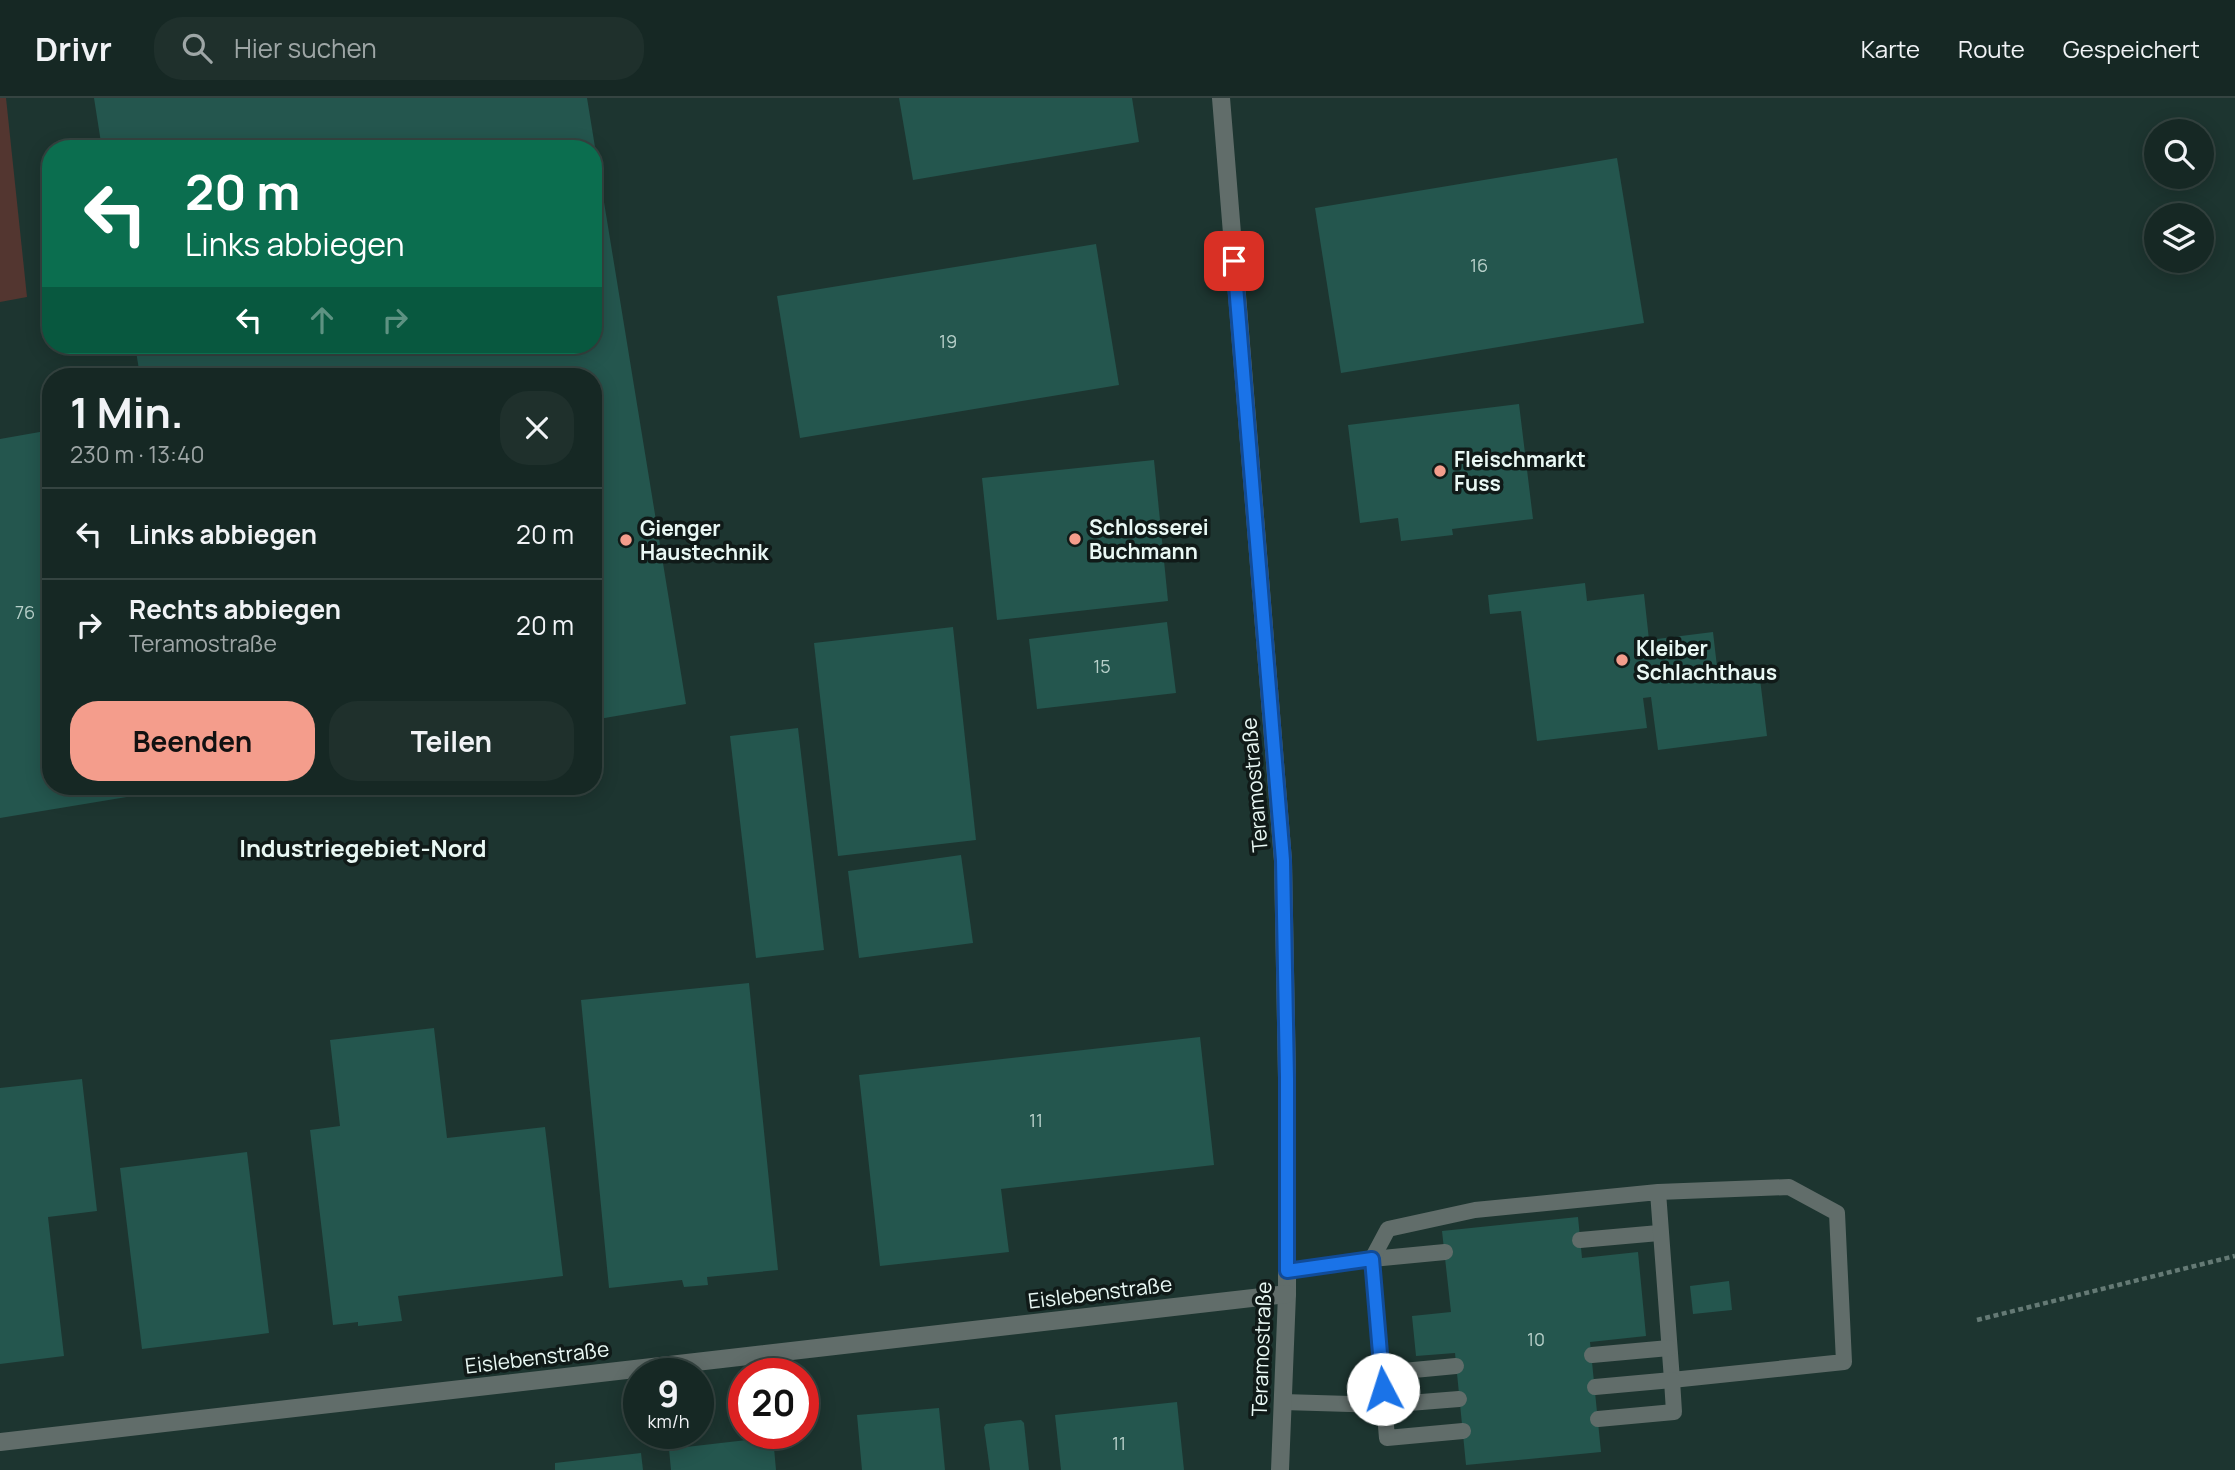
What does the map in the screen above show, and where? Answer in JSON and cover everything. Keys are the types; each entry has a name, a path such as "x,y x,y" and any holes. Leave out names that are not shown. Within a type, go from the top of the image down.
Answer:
{"street":[{"name":"Teramostraße","path":"1220,98 1283,860 1287,1294 1280,1470"},
{"name":"Eislebenstraße","path":"0,1442 1287,1294"}],"lane":[{"path":"1462,1431 1387,1437 1372,1259 1388,1229 1475,1210 1658,1192 1789,1187 1837,1213 1844,1363 1595,1387"},
{"path":"1598,1419 1674,1412 1658,1192"},
{"path":"1580,1240 1659,1233"},
{"path":"1287,1271 1445,1252"},
{"path":"1591,1355 1669,1348"},
{"path":"1381,1373 1456,1366"},
{"path":"1283,1402 1384,1405 1459,1399"}],"path":[{"path":"1977,1320 2235,1256"}],"shaded area":[{"path":"0,98 6,98 27,297 0,302"}],"building":[{"path":"94,98 587,98 594,140 101,140"},
{"path":"899,98 1132,98 1139,142 913,180"},
{"path":"1617,158 1644,323 1341,373 1315,208"},
{"path":"602,190 686,704 602,718 602,368 139,368 136,354 602,354"},
{"path":"1096,244 1119,385 800,438 777,296"},
{"name":"Fleischmarkt Fuss","path":"1519,404 1533,519 1452,529 1453,535 1401,541 1398,518 1360,523 1348,425"},
{"path":"42,432 42,795 139,795 0,818 0,439"},
{"name":"Schlosserei Buchmann","path":"1154,460 1168,601 997,620 982,478"},
{"name":"Kleiber Schlachthaus","path":"1585,583 1587,601 1644,594 1649,640 1713,632 1719,684 1760,679 1767,736 1658,750 1651,697 1643,698 1647,728 1537,741 1521,611 1490,614 1488,595"},
{"path":"1167,622 1176,693 1037,709 1029,639"},
{"path":"953,627 976,840 838,856 814,643"},
{"path":"798,728 824,950 756,958 730,736"},
{"path":"961,855 973,943 859,958 848,871"},
{"path":"749,983 778,1270 707,1277 708,1285 684,1287 682,1280 609,1288 581,1000"},
{"path":"434,1028 447,1138 545,1127 563,1276 398,1296 402,1321 358,1326 358,1322 333,1325 310,1130 340,1126 330,1040"},
{"path":"1200,1037 1214,1165 1001,1189 1009,1252 880,1266 859,1075"},
{"path":"82,1079 97,1211 48,1217 64,1356 0,1364 0,1088"},
{"path":"247,1152 269,1333 142,1349 120,1168"},
{"path":"1578,1217 1582,1258 1638,1252 1646,1336 1590,1342 1601,1452 1466,1465 1455,1353 1416,1356 1412,1316 1451,1312 1442,1231"},
{"path":"1729,1281 1732,1310 1693,1314 1690,1286"},
{"path":"1177,1402 1184,1470 1061,1470 1055,1415"},
{"path":"939,1408 945,1470 862,1470 857,1415"},
{"path":"1021,1420 1024,1423 1029,1470 990,1470 984,1427 986,1424"},
{"path":"728,1442 728,1449 774,1449 776,1470 671,1470 669,1449 714,1449 714,1444"},
{"path":"641,1453 643,1470 555,1470 555,1463"}],"place":[{"name":"Fleischmarkt Fuss","path":"1440,471"},
{"name":"Schlosserei Buchmann","path":"1075,539"},
{"name":"Gienger Haustechnik","path":"626,540"},
{"name":"Kleiber Schlachthaus","path":"1622,660"}],"district":[{"name":"Industriegebiet-Nord","path":"363,847"}],"route":[{"path":"1234,261 1283,860 1287,1271 1372,1259 1383,1389"}]}
